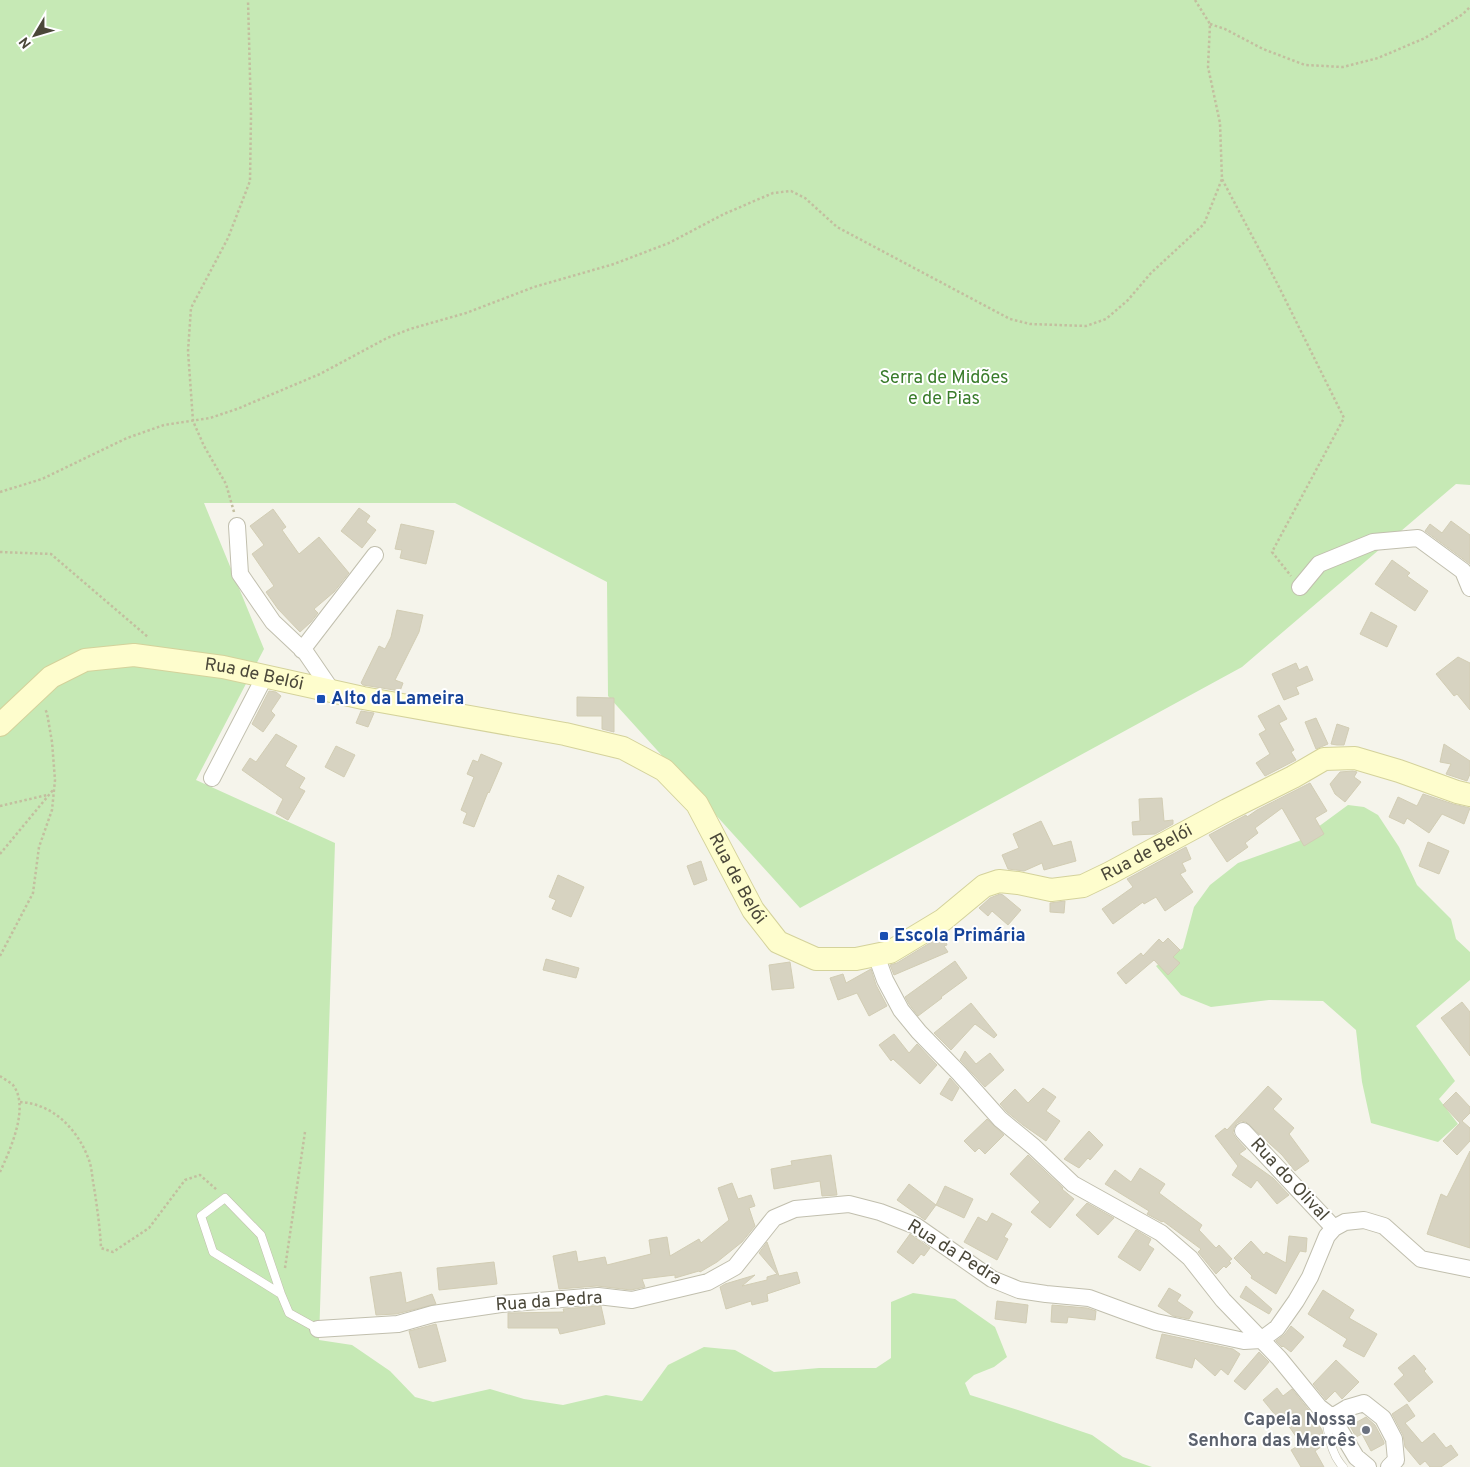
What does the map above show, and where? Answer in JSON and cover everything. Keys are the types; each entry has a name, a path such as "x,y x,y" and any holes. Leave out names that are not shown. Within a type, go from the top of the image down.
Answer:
{"street":[{"path":"238,526 240,574 273,622 302,650 332,691"},
{"path":"1300,587 1319,564 1373,542 1418,538 1463,572 1469,581"},
{"path":"302,650 375,555"},
{"name":"Rua de Belói","path":"0,725 51,677 85,660 134,655 223,667 363,698 565,734 623,748 664,770 696,804 753,910 778,942 816,959 856,959 890,952 943,920 984,886 999,881 1051,890 1083,886 1324,759 1356,758 1470,795"},
{"path":"212,778 265,676"},
{"path":"876,954 885,980 901,1010 1000,1119 1074,1184 1162,1233 1190,1258 1224,1300 1278,1358 1319,1407 1332,1418 1356,1457 1368,1467"},
{"name":"Rua do Olival","path":"1243,1131 1334,1228"},
{"name":"Rua da Pedra","path":"318,1329 398,1324 433,1314 501,1304 598,1296 632,1300 708,1282 735,1267 774,1218 795,1208 849,1204 880,1212 916,1226 992,1279 1019,1290 1089,1298 1156,1322 1244,1340 1261,1340"},
{"path":"1261,1340 1277,1328 1296,1301 1310,1277 1327,1236 1334,1228 1345,1222 1364,1220 1384,1226 1421,1259 1470,1270"},
{"path":"1332,1418 1347,1408 1364,1403 1383,1418 1394,1439 1396,1460 1389,1467"}],"lane":[{"path":"281,1294 213,1252 201,1216 225,1198 261,1235 289,1314 318,1329"},
{"path":"1332,1418 1327,1424 1330,1445 1336,1459 1343,1467"}],"path":[{"path":"238,526 226,484 204,446 193,421 188,351 191,308 228,238 250,181 251,115 248,0"},
{"path":"0,492 42,479 128,438 164,426 210,418 237,410 320,374 387,338 410,329 466,314 534,287 614,264 669,243 724,214 773,193 791,191 806,198 837,227 1010,319 1030,324 1086,326 1106,319 1128,300 1151,273 1204,224 1222,179 1220,123 1208,68 1210,24 1195,0"},
{"path":"1210,24 1225,29 1263,49 1305,65 1342,67 1378,58 1425,38 1464,14 1470,7"},
{"path":"1222,179 1277,283 1344,418 1272,552 1300,587"},
{"path":"0,552 51,554 152,641"},
{"path":"0,956 33,893 39,847 52,810 55,780 47,713 34,693"},
{"path":"0,854 54,788"},
{"path":"0,806 49,795"},
{"path":"0,1076 13,1085 20,1102 16,1132 0,1172"},
{"path":"20,1102 33,1102 54,1112 75,1132 90,1161 100,1227 101,1248 113,1252 149,1228 185,1180 200,1175 225,1198"},
{"path":"281,1294 305,1132"}],"green space":[{"name":"Serra de Midões e de Pias","path":"0,0 1470,0 1470,485 1456,484 1242,667 800,908 608,696 607,582 455,503 204,503 264,649 196,780 335,843 319,1340 352,1345 390,1371 415,1397 433,1402 490,1389 524,1399 563,1405 606,1395 642,1401 668,1365 704,1347 735,1350 774,1372 819,1368 876,1368 891,1358 891,1302 913,1293 955,1299 995,1327 1007,1357 994,1367 974,1375 965,1383 970,1395 1092,1435 1123,1457 1152,1467 0,1467"},
{"path":"1348,805 1364,807 1378,815 1399,847 1417,885 1451,919 1456,939 1470,952 1470,980 1416,1026 1455,1081 1439,1099 1458,1124 1438,1142 1371,1123 1362,1082 1356,1030 1323,1001 1269,1000 1211,1007 1181,995 1156,966 1183,948 1194,907 1210,885 1238,863 1299,841"}],"building":[{"path":"359,508 370,516 366,522 376,530 362,548 341,531"},
{"path":"273,509 286,527 282,530 299,554 319,537 349,573 334,592 314,609 318,613 300,632 278,609 266,592 274,586 252,554 264,545 250,526"},
{"path":"1451,521 1470,535 1470,564 1425,531 1430,524 1442,533"},
{"path":"401,524 434,531 426,564 400,558 402,550 395,549"},
{"path":"1392,560 1410,573 1407,576 1428,591 1415,611 1375,584"},
{"path":"397,610 423,615 419,632 395,680 403,683 400,691 363,685 361,683 379,646 385,649 391,637"},
{"path":"1371,612 1397,626 1387,647 1360,634"},
{"path":"1458,657 1470,663 1470,710 1457,694 1454,696 1436,674"},
{"path":"1296,663 1299,670 1307,666 1313,680 1296,687 1299,694 1284,700 1272,674"},
{"path":"269,691 276,692 281,696 271,711 275,715 263,732 252,724"},
{"path":"577,697 614,698 614,732 602,729 602,716 577,716"},
{"path":"1279,705 1287,719 1279,723 1294,750 1291,752 1296,760 1265,776 1256,763 1270,754 1259,734 1266,730 1258,716"},
{"path":"361,711 374,713 368,727 356,723"},
{"path":"1316,718 1328,744 1316,749 1305,722"},
{"path":"1337,724 1349,728 1344,745 1331,744"},
{"path":"276,734 297,746 285,766 305,778 299,788 305,791 288,820 276,813 283,799 242,770 250,758 256,762"},
{"path":"1444,744 1470,761 1470,774 1467,781 1446,774 1451,764 1440,762"},
{"path":"336,746 355,755 344,777 325,767"},
{"path":"481,754 502,763 474,827 463,823 467,813 461,810 474,777 467,774 473,760 478,762"},
{"path":"1340,772 1357,772 1354,777 1361,782 1345,802 1335,794 1330,784"},
{"path":"1310,783 1327,811 1315,818 1324,834 1304,846 1282,808 1255,828 1258,833 1245,843 1248,847 1227,862 1209,835"},
{"path":"1423,794 1470,808 1464,824 1442,814 1429,833 1407,818 1404,824 1389,817 1398,797 1417,806"},
{"path":"1162,798 1164,821 1173,820 1173,824 1155,834 1133,835 1132,822 1140,821 1139,799"},
{"path":"1041,821 1053,846 1071,841 1076,861 1044,870 1042,863 1024,871 1008,869 1002,855 1019,848 1013,834"},
{"path":"1428,842 1449,851 1439,874 1419,866"},
{"path":"1186,847 1191,859 1182,863 1186,871 1180,874 1193,892 1165,911 1156,897 1144,904 1143,902 1113,924 1102,909 1133,887 1127,879"},
{"path":"701,861 707,880 694,885 687,866"},
{"path":"558,875 584,887 571,917 552,909 556,900 549,897"},
{"path":"1000,894 1021,910 1008,925 992,911 988,916 979,908 990,898"},
{"path":"1065,901 1064,913 1050,912 1050,903"},
{"path":"943,935 947,945 944,946 948,952 894,975 890,965 897,963"},
{"path":"1168,938 1180,950 1173,957 1180,963 1168,975 1154,960 1126,984 1117,973 1141,953 1143,956 1159,939 1163,943"},
{"path":"546,959 579,968 576,978 543,970"},
{"path":"955,961 967,978 918,1016 905,997"},
{"path":"790,962 794,988 772,990 769,965"},
{"path":"871,969 876,985 887,1006 869,1016 857,993 838,1000 830,978 843,974 846,983"},
{"path":"1462,1002 1470,1012 1470,1056 1441,1018"},
{"path":"971,1003 997,1035 994,1038 975,1024 951,1050 934,1033"},
{"path":"894,1034 909,1053 917,1044 937,1065 920,1084 893,1059 891,1061 879,1045"},
{"path":"965,1051 976,1064 990,1053 1004,1070 985,1087 960,1060"},
{"path":"950,1078 959,1088 952,1101 940,1094"},
{"path":"1268,1086 1282,1099 1273,1109 1294,1128 1289,1134 1309,1161 1295,1171 1282,1155 1246,1122 1241,1121 1237,1123 1233,1133 1246,1149 1239,1154 1273,1178 1289,1195 1277,1204 1257,1180 1251,1188 1232,1175 1238,1166 1215,1136 1225,1128 1227,1130"},
{"path":"1043,1088 1056,1097 1046,1111 1060,1121 1046,1141 1023,1125 1000,1104 1015,1089 1028,1103"},
{"path":"1456,1092 1470,1107 1470,1113 1462,1121 1470,1128 1470,1141 1457,1155 1443,1141 1460,1123 1443,1105"},
{"path":"987,1119 1004,1135 985,1154 979,1148 975,1152 964,1141"},
{"path":"1089,1131 1103,1145 1090,1160 1088,1158 1079,1168 1064,1159"},
{"path":"1470,1151 1470,1248 1427,1234 1441,1194 1447,1197"},
{"path":"831,1155 837,1195 822,1196 820,1181 774,1189 771,1169 792,1165 791,1161"},
{"path":"1028,1155 1074,1199 1050,1228 1031,1212 1040,1202 1010,1174"},
{"path":"1140,1168 1165,1184 1159,1193 1202,1225 1199,1230 1216,1248 1219,1245 1232,1259 1226,1268 1224,1266 1216,1274 1198,1252 1201,1249 1163,1221 1147,1214 1149,1211 1105,1184 1115,1170 1131,1182"},
{"path":"732,1183 738,1199 751,1195 755,1206 749,1208 755,1226 742,1242 717,1262 700,1272 675,1278 675,1275 642,1279 645,1287 631,1290 597,1286 559,1289 553,1256 576,1251 578,1262 605,1257 607,1265 651,1254 649,1240 667,1237 670,1256 699,1239 701,1243 729,1220 718,1188"},
{"path":"909,1184 936,1205 925,1220 897,1200"},
{"path":"945,1186 973,1199 964,1218 936,1205"},
{"path":"1087,1203 1114,1218 1098,1235 1076,1215"},
{"path":"992,1213 1012,1224 1004,1237 1008,1239 997,1260 964,1242 978,1217 987,1222"},
{"path":"1136,1230 1151,1239 1148,1245 1154,1249 1140,1271 1118,1257"},
{"path":"910,1234 930,1248 924,1256 921,1254 913,1264 897,1252"},
{"path":"1289,1236 1307,1238 1306,1252 1300,1251 1276,1294 1251,1278 1252,1276 1234,1258 1251,1241 1264,1255 1266,1252 1286,1263"},
{"path":"767,1242 779,1276 797,1272 800,1283 767,1294 768,1301 752,1305 751,1301 726,1309 720,1287 755,1275 742,1286 767,1280 767,1277 777,1274 759,1253"},
{"path":"494,1262 497,1284 439,1290 437,1268"},
{"path":"401,1272 406,1303 432,1294 436,1304 396,1314 376,1315 370,1277"},
{"path":"1246,1286 1272,1309 1269,1314 1240,1297"},
{"path":"1169,1288 1181,1295 1177,1301 1193,1312 1189,1319 1173,1316 1158,1306"},
{"path":"1323,1290 1354,1310 1349,1318 1377,1334 1364,1357 1343,1346 1347,1339 1308,1314"},
{"path":"997,1301 1028,1305 1026,1323 995,1319"},
{"path":"1052,1305 1087,1308 1096,1311 1095,1320 1068,1317 1067,1323 1051,1322"},
{"path":"601,1306 605,1324 560,1334 558,1328 508,1328 508,1313 564,1312 563,1309"},
{"path":"436,1324 446,1361 419,1368 409,1331"},
{"path":"1291,1326 1304,1337 1291,1352 1276,1341"},
{"path":"1162,1334 1233,1349 1240,1354 1228,1375 1221,1369 1215,1376 1195,1358 1192,1368 1156,1358"},
{"path":"1259,1352 1269,1362 1245,1390 1234,1381"},
{"path":"1414,1355 1426,1369 1424,1371 1433,1382 1409,1402 1394,1384 1404,1375 1398,1368"},
{"path":"1336,1360 1359,1382 1342,1399 1335,1391 1326,1400 1313,1384"},
{"path":"1277,1388 1283,1396 1292,1389 1322,1430 1325,1444 1315,1451 1324,1467 1301,1467 1291,1450 1301,1444 1284,1419 1281,1422 1263,1400"},
{"path":"1407,1404 1415,1416 1405,1423 1422,1443 1434,1433 1446,1448 1451,1445 1458,1455 1441,1467 1430,1467 1425,1461 1420,1465 1405,1447 1403,1435 1392,1414"},
{"name":"Capela Nossa Senhora das Mercês","path":"1366,1417 1375,1425 1384,1442 1384,1444 1371,1451 1362,1434 1356,1437 1350,1426"}],"place":[{"name":"Alto da Lameira","path":"321,699"},
{"name":"Escola Primária","path":"884,936"},
{"name":"Capela Nossa Senhora das Mercês","path":"1366,1430"}]}
